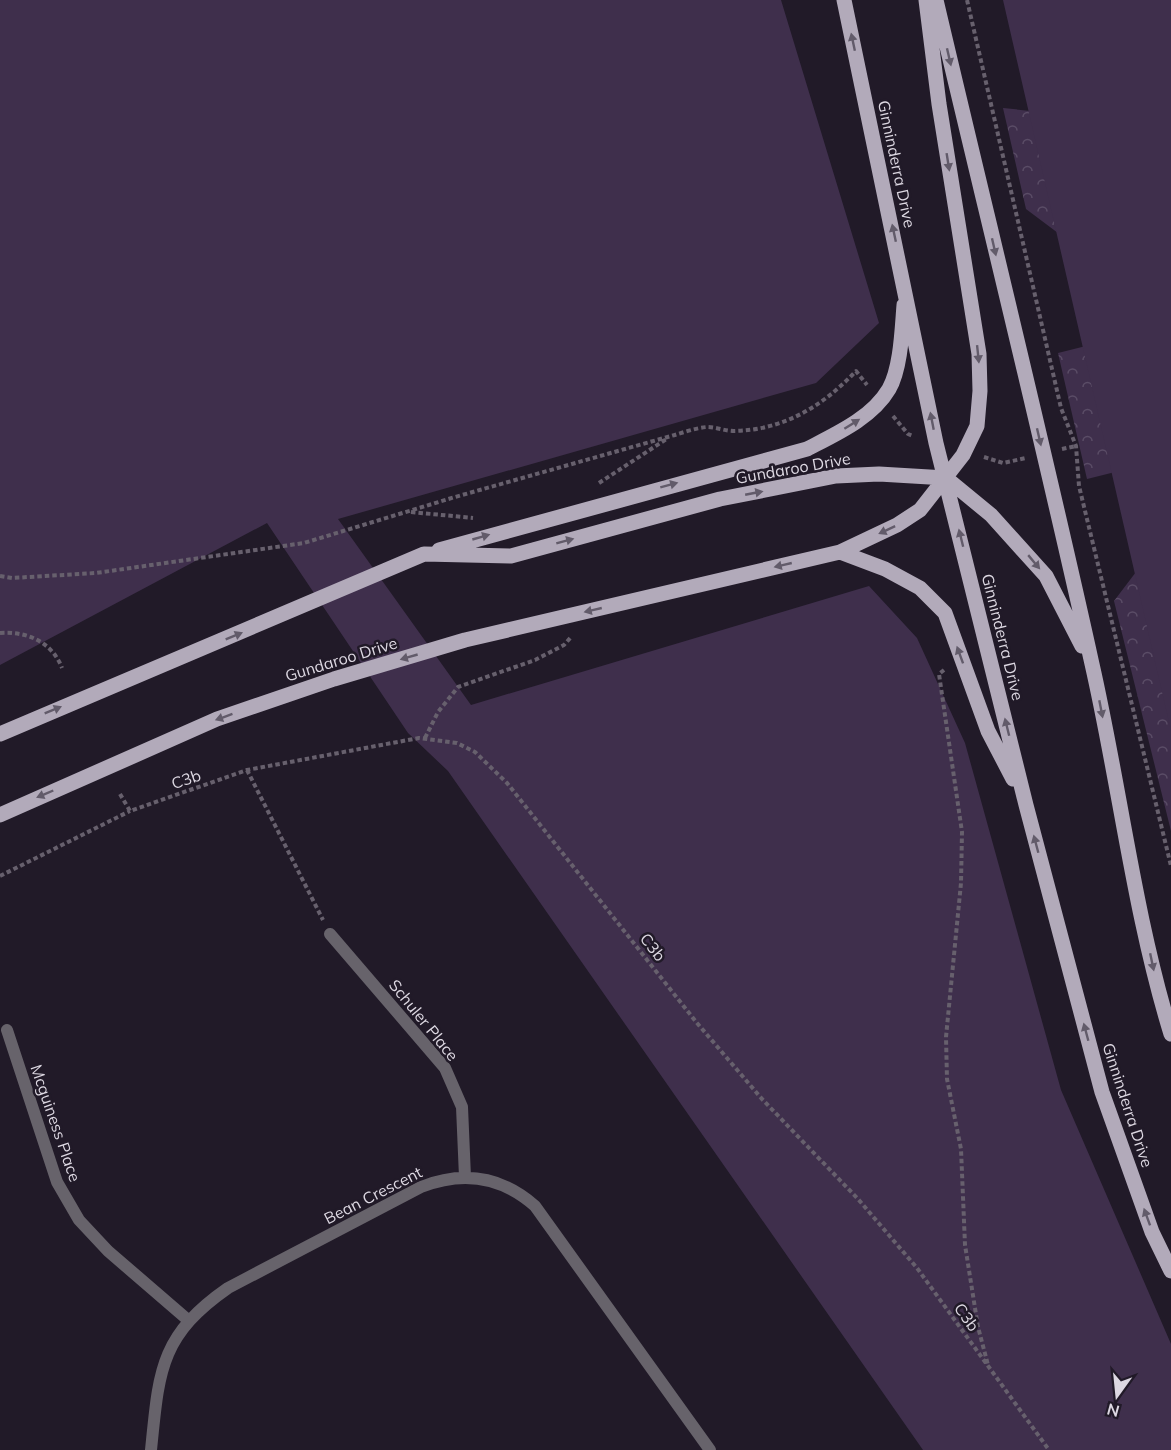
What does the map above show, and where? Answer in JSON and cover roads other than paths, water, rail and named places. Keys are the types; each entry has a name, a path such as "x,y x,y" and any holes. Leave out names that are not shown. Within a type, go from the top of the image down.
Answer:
{"main road":[{"name":"Ginninderra Drive","path":"844,0 946,478 1026,805 1102,1092 1152,1232 1171,1271"},
{"path":"926,0 979,373 977,426 963,455 946,478 991,515 1046,576 1093,666"},
{"path":"936,0 1093,666 1142,916 1159,995 1171,1034"},
{"path":"424,554 545,518 807,449 836,434 868,414 890,388 900,352 906,290"},
{"name":"Gundaroo Drive","path":"0,734 424,554 511,556 720,499 836,476 879,474 946,478"},
{"name":"Gundaroo Drive","path":"0,815 228,715 334,679 465,640 840,552 897,525 920,510 946,478"},
{"path":"840,552 885,569 920,588 945,613 988,731 1026,805"}],"street":[{"name":"Schuler Place","path":"330,934 445,1068 462,1107 465,1177"},
{"name":"Mcguiness Place","path":"7,1030 57,1182 79,1220 108,1251 188,1320"},
{"name":"Bean Crescent","path":"151,1450 158,1380 169,1348 188,1320 200,1308 228,1288 421,1188 442,1180 465,1177 495,1181 524,1195 535,1206 710,1450"}]}
